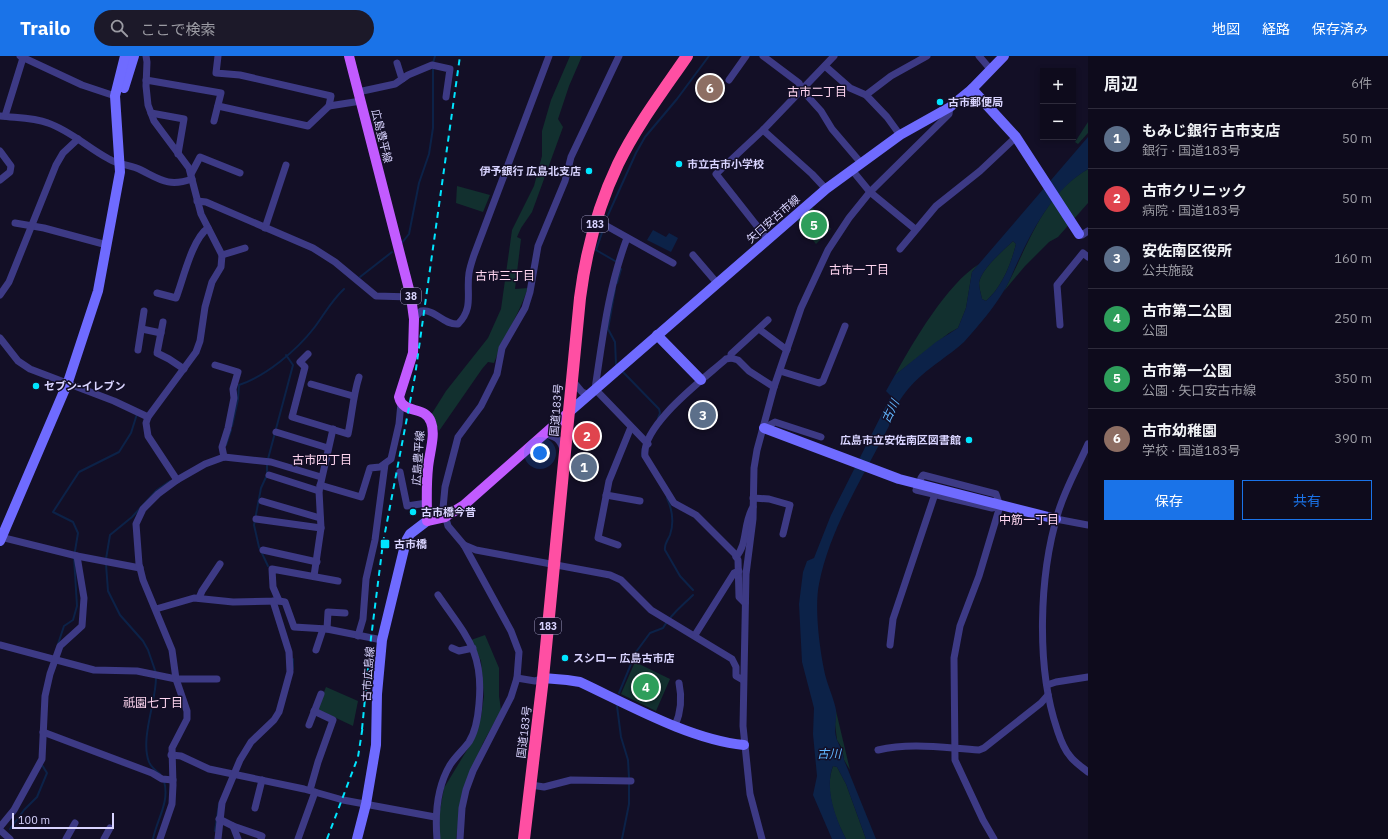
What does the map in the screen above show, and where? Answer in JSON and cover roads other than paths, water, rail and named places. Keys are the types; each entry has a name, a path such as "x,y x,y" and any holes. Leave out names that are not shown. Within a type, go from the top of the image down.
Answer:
{"highway":[{"name":"国道183号","path":"524,839 555,565 571,380 583,273 589,243 596,220 618,163 637,130 687,56"}],"main road":[{"name":"広島豊平線","path":"349,56 411,297 414,319 413,353 400,389 401,403 404,407 426,414 431,420 432,428 428,468 427,521"},
{"path":"427,521 444,517 464,505 568,413"}],"street":[{"path":"125,56 115,96 120,172 98,292 68,382 0,539 140,568"},
{"path":"117,109 134,56"},
{"path":"146,56 148,105 154,121 189,168 201,214 222,255 221,267 212,282 205,307 200,341 196,352 148,417 146,423 148,436 177,480"},
{"path":"218,56 216,73 240,75 331,96 329,106"},
{"path":"414,319 421,311 430,311 450,324 458,324 466,316 469,301 469,274 474,255 549,56"},
{"path":"460,839 462,808 466,790 476,764 511,697 517,678 519,652 511,631 464,545 448,526 444,517 443,508 445,488 458,438 481,406 497,374 502,348 525,308 530,292 538,246 565,180 571,157 619,56"},
{"path":"729,80 746,56"},
{"path":"763,56 800,83 802,88 821,111 832,129 861,163"},
{"path":"768,240 716,174 763,130 834,56"},
{"path":"866,95 891,76 927,56"},
{"path":"979,56 991,70"},
{"name":"矢口安古市線","path":"568,413 826,190 900,135 950,107 972,90 1004,56"},
{"path":"115,96 82,85 22,57 2,116 30,118 48,123 78,139 110,160 120,164 132,166 157,179 172,184 180,184 191,177 200,158 240,172"},
{"path":"397,63 402,79"},
{"path":"218,106 308,126 329,106 395,84 408,75 433,65 450,69 446,97"},
{"path":"825,66 850,88 866,95 887,117 900,135"},
{"path":"146,80 221,93 214,121"},
{"path":"972,90 1016,137 1081,232"},
{"path":"762,839 750,794 744,745 743,680 745,603 756,456 774,387 801,308 828,250 849,218 870,192 950,114 950,107"},
{"path":"151,113 184,119 178,154"},
{"path":"763,130 812,174 826,190"},
{"path":"900,249 915,229 936,206 980,171 1016,137"},
{"path":"0,295 9,282 30,233 30,226 56,165 63,153 78,139"},
{"path":"0,151 11,166 10,172 0,180"},
{"path":"265,228 286,166"},
{"path":"852,170 870,192 915,229"},
{"path":"197,201 206,202 313,248 335,262 376,296 411,297"},
{"path":"596,220 673,263"},
{"path":"15,223 44,228 107,245"},
{"path":"157,293 176,298 191,256 202,232 208,228"},
{"path":"592,392 608,298 616,268 627,238"},
{"path":"222,255 245,248"},
{"path":"1060,325 1057,286 1083,253 1088,257"},
{"path":"693,255 717,284"},
{"path":"138,350 144,311"},
{"path":"731,358 731,354 768,320"},
{"path":"163,322 157,353 184,369"},
{"path":"780,371 819,383 823,381 845,326"},
{"path":"142,329 161,333"},
{"path":"759,329 787,350"},
{"path":"657,335 701,380"},
{"path":"0,338 18,361 30,369 68,382 148,417"},
{"path":"308,354 300,362 305,367 292,417 348,434 352,417 353,396 359,376"},
{"path":"745,603 739,597 736,557 696,515 674,503 646,456 646,442 664,415 726,359 731,358 738,360 749,371 774,387"},
{"path":"216,365 238,372 228,428 222,447 224,457"},
{"path":"571,380 582,392 592,392 646,442"},
{"path":"311,384 353,396"},
{"path":"269,475 361,497 370,468 385,464 392,459 401,403"},
{"path":"764,428 775,422 821,438"},
{"path":"618,545 598,538 606,495 614,467 631,427"},
{"path":"764,428 898,479 1000,506 1088,525"},
{"path":"314,576 321,528 319,488 333,429"},
{"path":"276,432 328,448"},
{"path":"545,434 556,437 561,443 565,457"},
{"path":"1088,444 1070,481 1056,519 1044,594 1042,658 1048,695 1063,744 1070,757 1088,772"},
{"path":"160,839 172,804 172,748 187,719 184,699 176,679 172,650 143,580 140,568 136,524 143,508 158,494 177,480 205,464 224,457 271,462 321,477"},
{"path":"358,636 363,619 366,579 375,540 385,464"},
{"path":"400,472 407,506 427,503"},
{"path":"921,478 923,475 996,494 1000,506 979,576 960,626 954,658 955,760 983,820 994,839"},
{"path":"917,487 916,490 992,508 1000,506"},
{"path":"890,645 893,619 935,494"},
{"path":"606,495 640,501"},
{"path":"753,498 769,499 790,506 783,534"},
{"path":"262,501 320,518"},
{"path":"736,557 742,547 747,516 753,507"},
{"path":"256,520 321,528"},
{"name":"古市広島線","path":"357,839 366,804 376,745 377,694 382,640 406,541 410,534 427,521"},
{"path":"464,545 476,550 610,575 621,580 642,602 732,659 736,666 736,676 743,680"},
{"path":"263,550 317,562"},
{"path":"7,838 0,829 14,810 42,759 45,696 55,660 60,646 77,632 82,626 84,619 82,581 77,556"},
{"path":"199,598 220,564"},
{"path":"218,839 219,819 222,803 240,760 251,742 274,720 278,712 290,672 289,652 276,601 272,569 338,581"},
{"path":"695,635 734,573 738,571"},
{"path":"437,839 435,817 440,789 450,766 470,741 478,719 481,686 478,661 473,648 438,595"},
{"path":"156,609 164,605 199,598 233,602 285,602 294,627 325,629 382,640"},
{"path":"316,650 325,629 328,612 345,613"},
{"path":"0,645 94,670 137,671 176,679 217,679"},
{"path":"452,648 459,651 473,648"},
{"path":"1047,685 1056,682 1088,677"},
{"path":"517,678 535,681 543,678 580,682 675,726 696,734 744,745"},
{"path":"675,726 678,718 681,693 679,683"},
{"path":"309,725 321,694"},
{"path":"878,750 896,745 910,745 978,750 984,748 1041,704 1048,695"},
{"path":"298,839 333,720 314,711"},
{"path":"43,732 152,773 162,779 173,780"},
{"path":"171,755 180,756 208,769 312,791 360,804 435,817"},
{"path":"255,808 262,780"},
{"path":"531,785 544,787 561,784 571,780 629,781"},
{"path":"219,819 232,826 262,836 261,839"},
{"path":"66,839 75,823"},
{"path":"232,826 238,839"},
{"path":"104,839 110,828"}],"water":[{"name":"古川","path":"1088,137 1088,169 1066,186 1047,208 1032,233 1007,285 986,317 964,342 915,382 902,397 892,415 889,426 848,503 831,543 819,584 817,605 818,631 826,678 836,710 835,729 837,740 876,839 866,839 846,784 837,767 833,766 830,784 832,804 846,839 832,839 813,795 817,776 813,734 814,708 802,662 799,604 803,572 807,561 814,558 831,515 891,396 886,391 895,375 936,342 958,328 966,308 972,272","holes":["1013,241 1016,244 1009,267 997,289 986,301 982,299 979,283 984,272 993,260"]},
{"path":"653,230 666,237 669,233 678,238 671,252 647,240"}],"waterway":[{"path":"433,63 435,56"},
{"path":"608,215 636,153 645,137 677,99 709,56"},
{"path":"401,244 409,234 419,183 429,154 433,128 433,67"},
{"path":"604,227 596,250 615,261"},
{"path":"360,277 392,252"},
{"path":"617,283 621,269"},
{"path":"232,426 238,399 239,385 260,376 289,354 307,337 331,303 344,289"},
{"path":"615,289 608,329 615,342 616,364"},
{"path":"268,459 293,365 286,355"},
{"path":"622,371 659,409 660,413 658,418"},
{"path":"58,644 64,626 73,620 77,606 74,557 78,533 73,522 53,512 79,472 119,452 131,433 137,414"},
{"path":"226,445 231,430"},
{"path":"642,456 643,447"},
{"path":"267,465 267,475 261,488 254,525 259,547 268,566"},
{"path":"106,559 110,535 132,517 157,490 170,481"},
{"path":"667,498 672,521 670,535 665,550 680,576 693,590"},
{"path":"106,564 108,591 120,615 143,641 148,650 156,673"},
{"path":"619,693 636,652 650,633 663,628 673,615 693,595"},
{"path":"293,659 293,669"},
{"path":"156,678 146,743 149,762 160,774"},
{"path":"617,706 621,737 628,760 629,778 629,804 622,839"},
{"path":"10,829 24,810 37,797 47,773 42,765"},
{"path":"153,839 164,803 164,781"},
{"path":"215,831 219,804"}],"railway":[{"path":"362,729 371,638 383,543 415,376 460,56"},
{"path":"327,839 358,757 363,725"}],"place":[{"name":"古市幼稚園","path":"710,88"},
{"name":"古市郵便局","path":"940,102"},
{"name":"市立古市小学校","path":"679,164"},
{"name":"伊予銀行 広島北支店","path":"589,171"},
{"name":"古市第一公園","path":"814,225"},
{"name":"セブン-イレブン","path":"36,386"},
{"name":"安佐南区役所","path":"703,415"},
{"name":"古市クリニック","path":"587,436"},
{"name":"広島市立安佐南区図書館","path":"969,440"},
{"name":"もみじ銀行 古市支店","path":"584,467"},
{"name":"古市橋今昔","path":"413,512"},
{"name":"古市橋","path":"385,544"},
{"name":"スシロー 広島古市店","path":"565,658"},
{"name":"古市第二公園","path":"646,687"}],"district":[{"name":"古市二丁目","path":"817,91"},
{"name":"古市一丁目","path":"859,269"},
{"name":"古市三丁目","path":"505,275"},
{"name":"古市四丁目","path":"322,459"},
{"name":"中筋一丁目","path":"1029,519"},
{"name":"祇園七丁目","path":"153,702"}]}
